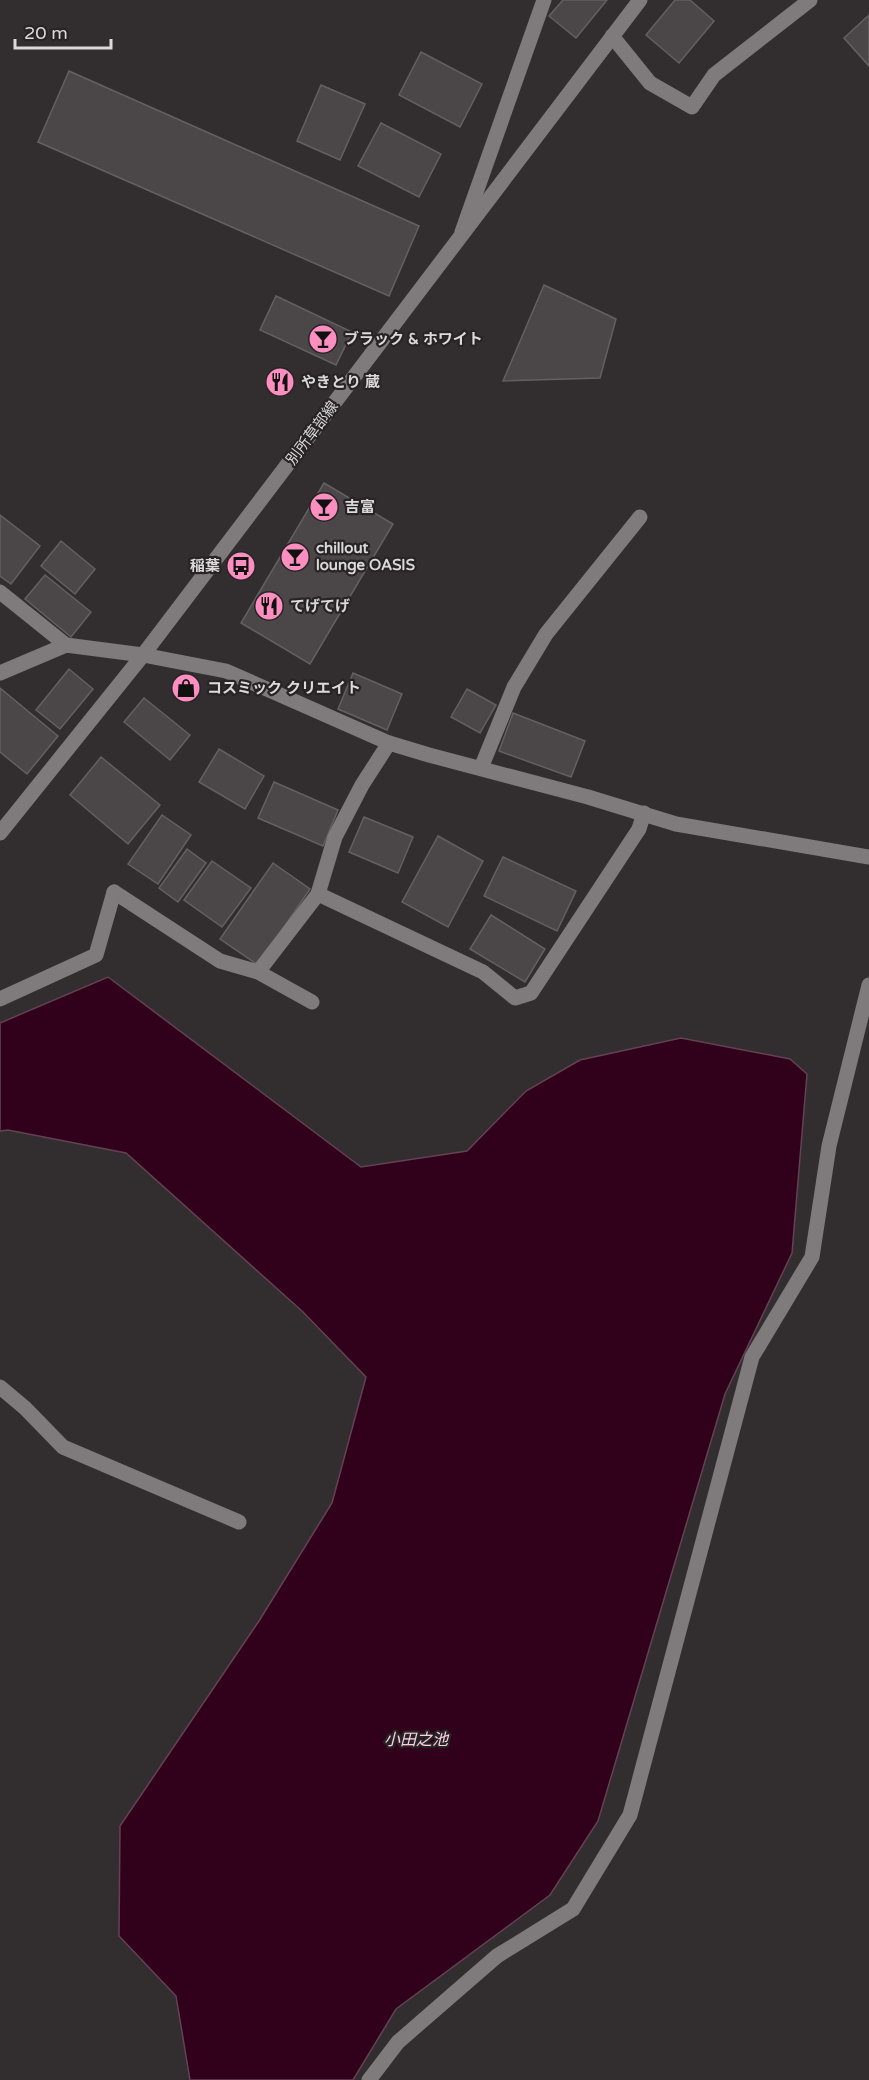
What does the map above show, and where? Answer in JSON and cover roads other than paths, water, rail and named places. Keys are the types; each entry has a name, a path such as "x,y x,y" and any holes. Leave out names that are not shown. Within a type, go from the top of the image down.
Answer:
{"street":[{"path":"461,237 544,0"},
{"name":"別所草部線","path":"0,833 143,655 640,0"},
{"path":"612,36 650,84 692,107 714,75 810,0"},
{"path":"481,768 514,687 546,634 640,517"},
{"path":"0,592 66,645"},
{"path":"0,673 66,645 143,655 225,671 389,743 644,813 676,824 869,856"},
{"path":"258,972 318,894 335,837 362,785 389,743"},
{"path":"318,894 483,972 515,998 531,993 639,830 644,813"},
{"path":"0,999 96,955 114,892 220,961 258,972 312,1002"},
{"path":"369,2080 398,2042 497,1956 573,1909 630,1815 752,1357 812,1257 829,1146 869,985"},
{"path":"0,1387 25,1408 63,1447 239,1522"}],"water":[{"name":"小田之池","path":"108,977 361,1167 467,1151 526,1091 580,1060 681,1038 790,1059 807,1074 792,1253 725,1394 598,1821 550,1895 396,2009 353,2080 190,2080 176,1996 119,1936 120,1826 259,1621 332,1503 366,1377 303,1312 126,1153 8,1130 0,1131 0,1023"}],"place":[{"name":"ブラック & ホワイト","path":"323,339"},
{"name":"やきとり 蔵","path":"280,382"},
{"name":"吉富","path":"324,507"},
{"name":"chillout lounge OASIS","path":"295,557"},
{"name":"稲葉","path":"241,566"},
{"name":"てげてげ","path":"269,606"},
{"name":"コスミック クリエイト","path":"186,688"}]}
